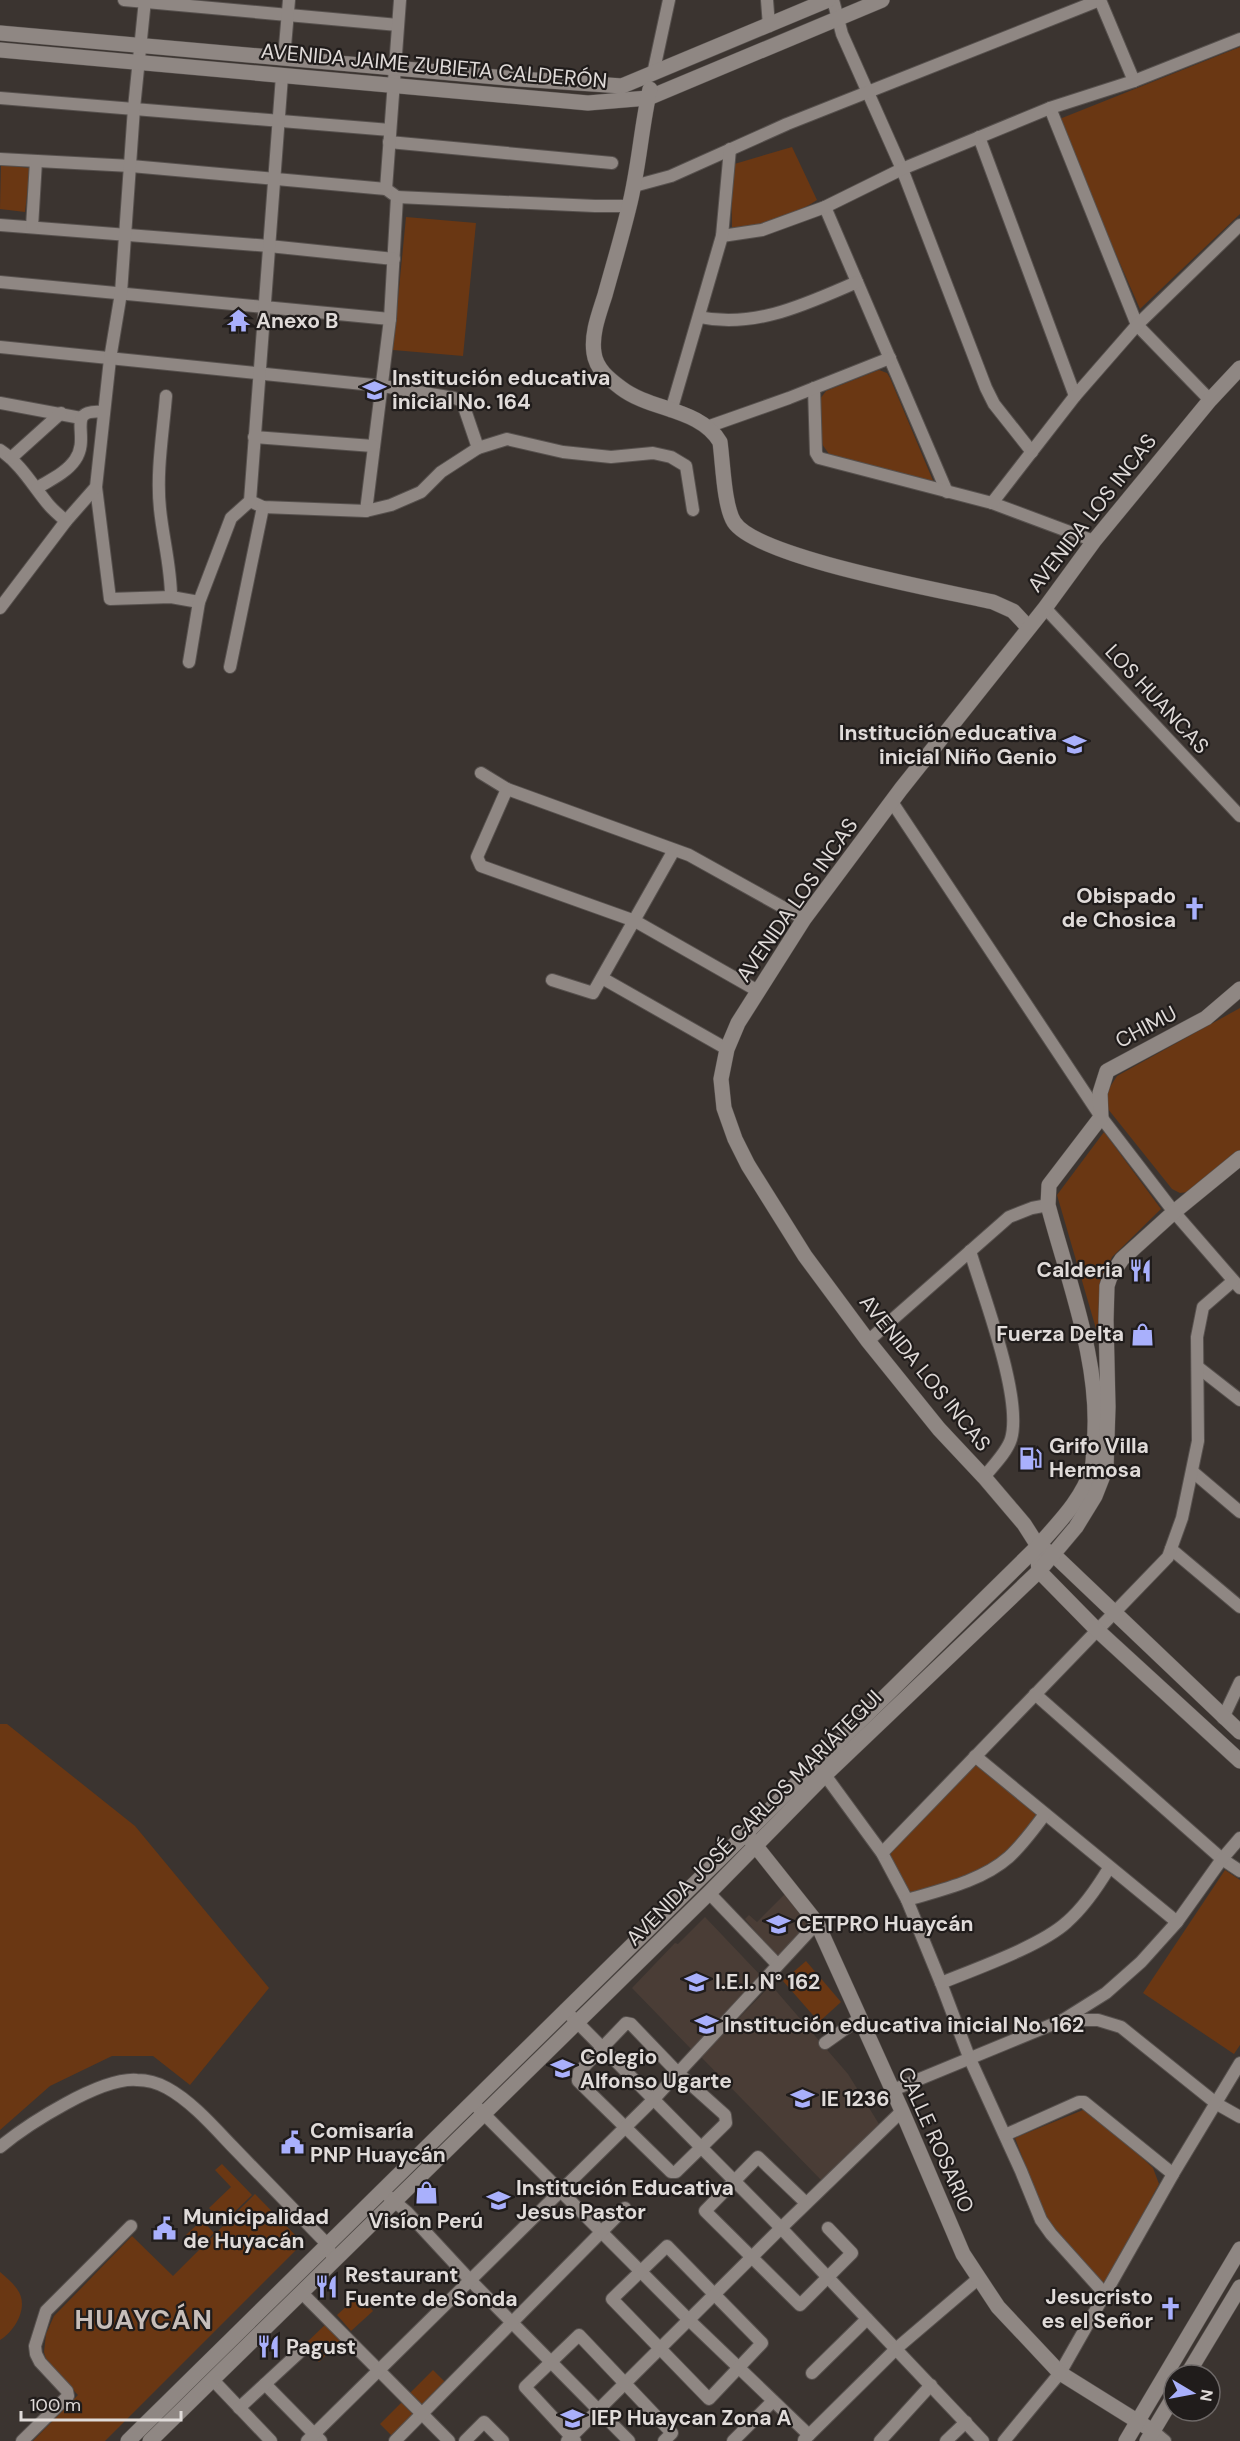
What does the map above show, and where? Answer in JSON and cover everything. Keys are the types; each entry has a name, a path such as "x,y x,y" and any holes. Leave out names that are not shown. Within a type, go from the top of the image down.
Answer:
{"street":[{"path":"124,0 398,25"},
{"path":"284,58 289,0"},
{"path":"386,189 400,0"},
{"path":"669,0 648,98 630,206 595,328 596,364 623,390 649,404 707,427 715,434 720,442 728,512 736,525 754,539 815,561 993,602 1013,611 1028,627"},
{"path":"766,0 769,26"},
{"name":"AVENIDA JAIME ZUBIETA CALDERÓN","path":"0,33 622,86 828,0"},
{"path":"833,0 842,33 902,169 986,388 994,404 1032,452"},
{"name":"AVENIDA JAIME ZUBIETA CALDERÓN","path":"0,50 588,103 648,98 882,0"},
{"path":"634,186 671,176 788,124 1100,0 1134,81"},
{"path":"145,1 134,108 121,293 110,359 96,487 110,599 171,597 199,602"},
{"path":"722,236 762,230 825,207 902,169 1050,108 1134,81 1240,39"},
{"path":"189,662 199,602 231,518 250,501 282,76"},
{"path":"0,98 279,121 612,163"},
{"path":"1050,108 1137,325 1210,400"},
{"path":"980,137 1076,396"},
{"path":"671,411 722,236 730,149"},
{"path":"0,159 130,166 386,189 397,197 630,206"},
{"path":"32,227 36,160"},
{"path":"366,511 390,319 397,197"},
{"path":"825,207 947,492"},
{"path":"0,225 126,233 394,259"},
{"path":"992,503 1076,396 1137,325 1240,225"},
{"path":"0,282 390,319"},
{"path":"699,317 742,321 771,316 812,302 857,282"},
{"path":"0,347 383,386 454,398 462,401 478,448"},
{"path":"707,427 890,358"},
{"name":"AVENIDA LOS INCAS","path":"1237,376 1210,400 1094,541 1045,608 892,802 804,919 738,1023 728,1049 721,1079 724,1108 735,1139 748,1165 805,1256 868,1341 939,1430 984,1477 1024,1524 1038,1546 1053,1554 1240,1732"},
{"path":"814,388 816,453 819,458 992,503 1094,541"},
{"path":"166,396 158,477 160,509 171,573 171,597"},
{"path":"0,403 81,418"},
{"path":"37,488 64,472 76,460 82,444 81,418 84,412 90,410 104,412"},
{"path":"11,458 61,413"},
{"path":"254,436 373,446"},
{"path":"250,501 263,507 366,511 391,505 421,492 441,472 478,448 507,439 563,452 611,457 653,453 671,457 686,466 693,510"},
{"path":"0,450 11,458 48,504 66,521"},
{"path":"0,608 66,521 96,487"},
{"path":"230,667 263,507"},
{"name":"LOS HUANCAS","path":"1045,608 1240,816"},
{"path":"481,773 507,789 689,855 804,919"},
{"path":"507,789 477,858 481,866 635,921 758,991"},
{"path":"882,1853 1168,1557 1182,1518 1198,1441 1197,1336 1203,1307 1236,1284 1174,1212 1101,1116 892,802"},
{"path":"552,980 593,993 674,850"},
{"path":"602,978 728,1049"},
{"name":"CHIMU","path":"1101,1116 1100,1093 1107,1071 1206,1018 1240,989"},
{"path":"868,1341 1008,1217 1048,1205 1049,1185 1101,1116"},
{"name":"AVENIDA JOSÉ CARLOS MARIÁTEGUI","path":"150,2441 709,1893 825,1775 1039,1571 1076,1527 1095,1496 1106,1468 1108,1407 1106,1320 1107,1286 1110,1277 1122,1259 1174,1212 1240,1158"},
{"name":"AVENIDA JOSÉ CARLOS MARIÁTEGUI","path":"128,2441 1038,1546 1073,1507 1092,1467 1096,1427 1094,1386 1048,1205"},
{"path":"970,1251 1009,1382 1013,1405 1014,1425 1010,1442 984,1477"},
{"path":"1199,1368 1240,1400"},
{"path":"1193,1472 1240,1512"},
{"path":"1038,1546 1039,1571 1096,1629 1240,1761"},
{"path":"1171,1549 1240,1607"},
{"path":"1223,1718 1240,1682"},
{"path":"1035,1694 1222,1859 1240,1871"},
{"path":"975,1756 1177,1922"},
{"path":"825,1775 882,1853 907,1900 942,1983 969,2057 1041,2220 1104,2293"},
{"path":"907,1900 953,1886 986,1872 1008,1858 1045,1814"},
{"name":"CALLE ROSARIO","path":"746,1833 817,1923 902,2111 963,2254 998,2307 1060,2373 1137,2422 1154,2438"},
{"path":"893,2091 969,2057 1063,2020 1106,1993 1141,1962 1177,1922 1222,1859 1240,1838"},
{"path":"942,1983 1049,1935 1066,1923 1095,1892 1109,1868"},
{"path":"709,1893 777,1964"},
{"path":"265,2384 314,2439 378,2371 653,2100 817,1923"},
{"path":"565,2010 781,2228 983,2441"},
{"path":"825,2043 859,2019"},
{"path":"1063,2020 1098,2020 1121,2027 1217,2104 1240,2117"},
{"path":"629,2023 678,2073 725,2115 726,2123 673,2173 578,2081 579,2072 602,2048 624,2025 629,2023"},
{"path":"1004,2441 1060,2373 1173,2174 1240,2063"},
{"path":"0,2147 33,2124 102,2085 119,2080 135,2079 169,2088 217,2131 327,2244 334,2261"},
{"path":"472,2102 773,2401 806,2438 897,2349 979,2278"},
{"path":"1005,2135 1079,2102 1084,2102 1173,2174"},
{"path":"664,2441 672,2433 625,2382 579,2335 525,2387 571,2440 625,2382 902,2111"},
{"path":"806,2203 759,2157 705,2211 800,2305 852,2253 828,2228"},
{"path":"381,2190 407,2212 470,2280 629,2441"},
{"path":"395,2441 625,2208"},
{"path":"22,2441 68,2396 67,2391 40,2362 36,2354 36,2346 46,2311 131,2226"},
{"path":"667,2246 715,2295 762,2343 709,2398 612,2299 667,2246"},
{"path":"1126,2441 1234,2274 1240,2248"},
{"path":"1194,2363 1240,2287"},
{"path":"302,2292 449,2441"},
{"path":"812,2373 867,2319"},
{"path":"239,2408 304,2348"},
{"path":"212,2379 271,2441"},
{"path":"880,2441 931,2385"},
{"path":"733,2441 773,2401"},
{"path":"1154,2438 1162,2421"},
{"path":"465,2441 484,2422 503,2441"},
{"path":"946,2441 966,2422"},
{"path":"1117,2441 1137,2422"}],"shaded area":[{"path":"1240,47 1240,214 1140,309 1057,120"},
{"path":"792,147 817,200 778,219 736,229 732,227 731,165"},
{"path":"1,165 30,168 25,212 0,209"},
{"path":"406,217 476,223 463,356 393,350"},
{"path":"879,370 887,373 890,378 934,483 831,457 822,444 820,399 826,391"},
{"path":"1240,1008 1240,1153 1188,1192 1180,1193 1172,1189 1108,1109 1106,1093 1117,1076"},
{"path":"1104,1132 1161,1209 1112,1257 1106,1271 1099,1339 1057,1195"},
{"path":"0,1724 7,1724 135,1826 269,1988 190,2085 153,2056 112,2056 50,2086 0,2130"},
{"path":"975,1761 1037,1813 1015,1843 992,1862 965,1876 908,1896 886,1852"},
{"path":"1225,1870 1240,1880 1240,2045 1234,2054 1143,1993"},
{"name":"CETPRO Huaycán","path":"786,1893 808,1926 778,1957 745,1919 749,1915 757,1922"},
{"name":"I.E.I. N° 162","path":"705,1917 762,1977 692,2050 632,1988 675,1943 678,1944"},
{"path":"806,1961 841,2002 819,2022 783,1981"},
{"name":"IE 1236","path":"771,1985 848,2074 879,2124 822,2181 701,2057"},
{"path":"1083,2110 1095,2114 1153,2168 1159,2184 1103,2287 1045,2217 1015,2138"},
{"path":"222,2164 252,2195 223,2223 209,2208 231,2187 215,2170"},
{"path":"255,2194 303,2243 105,2441 33,2441 78,2395 47,2363 44,2352 46,2334 54,2316 132,2236 173,2276"},
{"path":"202,2220 214,2233 199,2248 186,2235"},
{"path":"0,2272 17,2289 22,2303 19,2318 11,2331 0,2340"},
{"path":"359,2295 373,2311 351,2331 337,2315"},
{"path":"327,2323 342,2339 319,2362 303,2346"},
{"path":"433,2370 446,2383 424,2406 410,2393"},
{"path":"405,2399 417,2411 392,2436 380,2424"}],"place":[{"name":"Anexo B","path":"238,321"},
{"name":"Institución educativa inicial No. 164","path":"374,390"},
{"name":"Institución educativa inicial Niño Genio","path":"1075,745"},
{"name":"Obispado de Chosica","path":"1194,908"},
{"name":"Calderia","path":"1141,1270"},
{"name":"Fuerza Delta","path":"1142,1334"},
{"name":"Grifo Villa Hermosa","path":"1031,1458"},
{"name":"CETPRO Huaycán","path":"778,1924"},
{"name":"I.E.I. N° 162","path":"697,1982"},
{"name":"Institución educativa inicial No. 162","path":"706,2025"},
{"name":"Colegio Alfonso Ugarte","path":"562,2069"},
{"name":"IE 1236","path":"803,2099"},
{"name":"Comisaría PNP Huaycán","path":"292,2143"},
{"name":"Visíon Perú","path":"426,2193"},
{"name":"Institución Educativa Jesus Pastor","path":"498,2200"},
{"name":"Municipalidad de Huyacán","path":"165,2229"},
{"name":"Restaurant Fuente de Sonda","path":"327,2287"},
{"name":"Jesucristo es el Señor","path":"1171,2309"},
{"name":"Pagust","path":"268,2347"},
{"name":"IEP Huaycan Zona A","path":"573,2418"}],"district":[{"name":"HUAYCÁN","path":"144,2319"}]}
